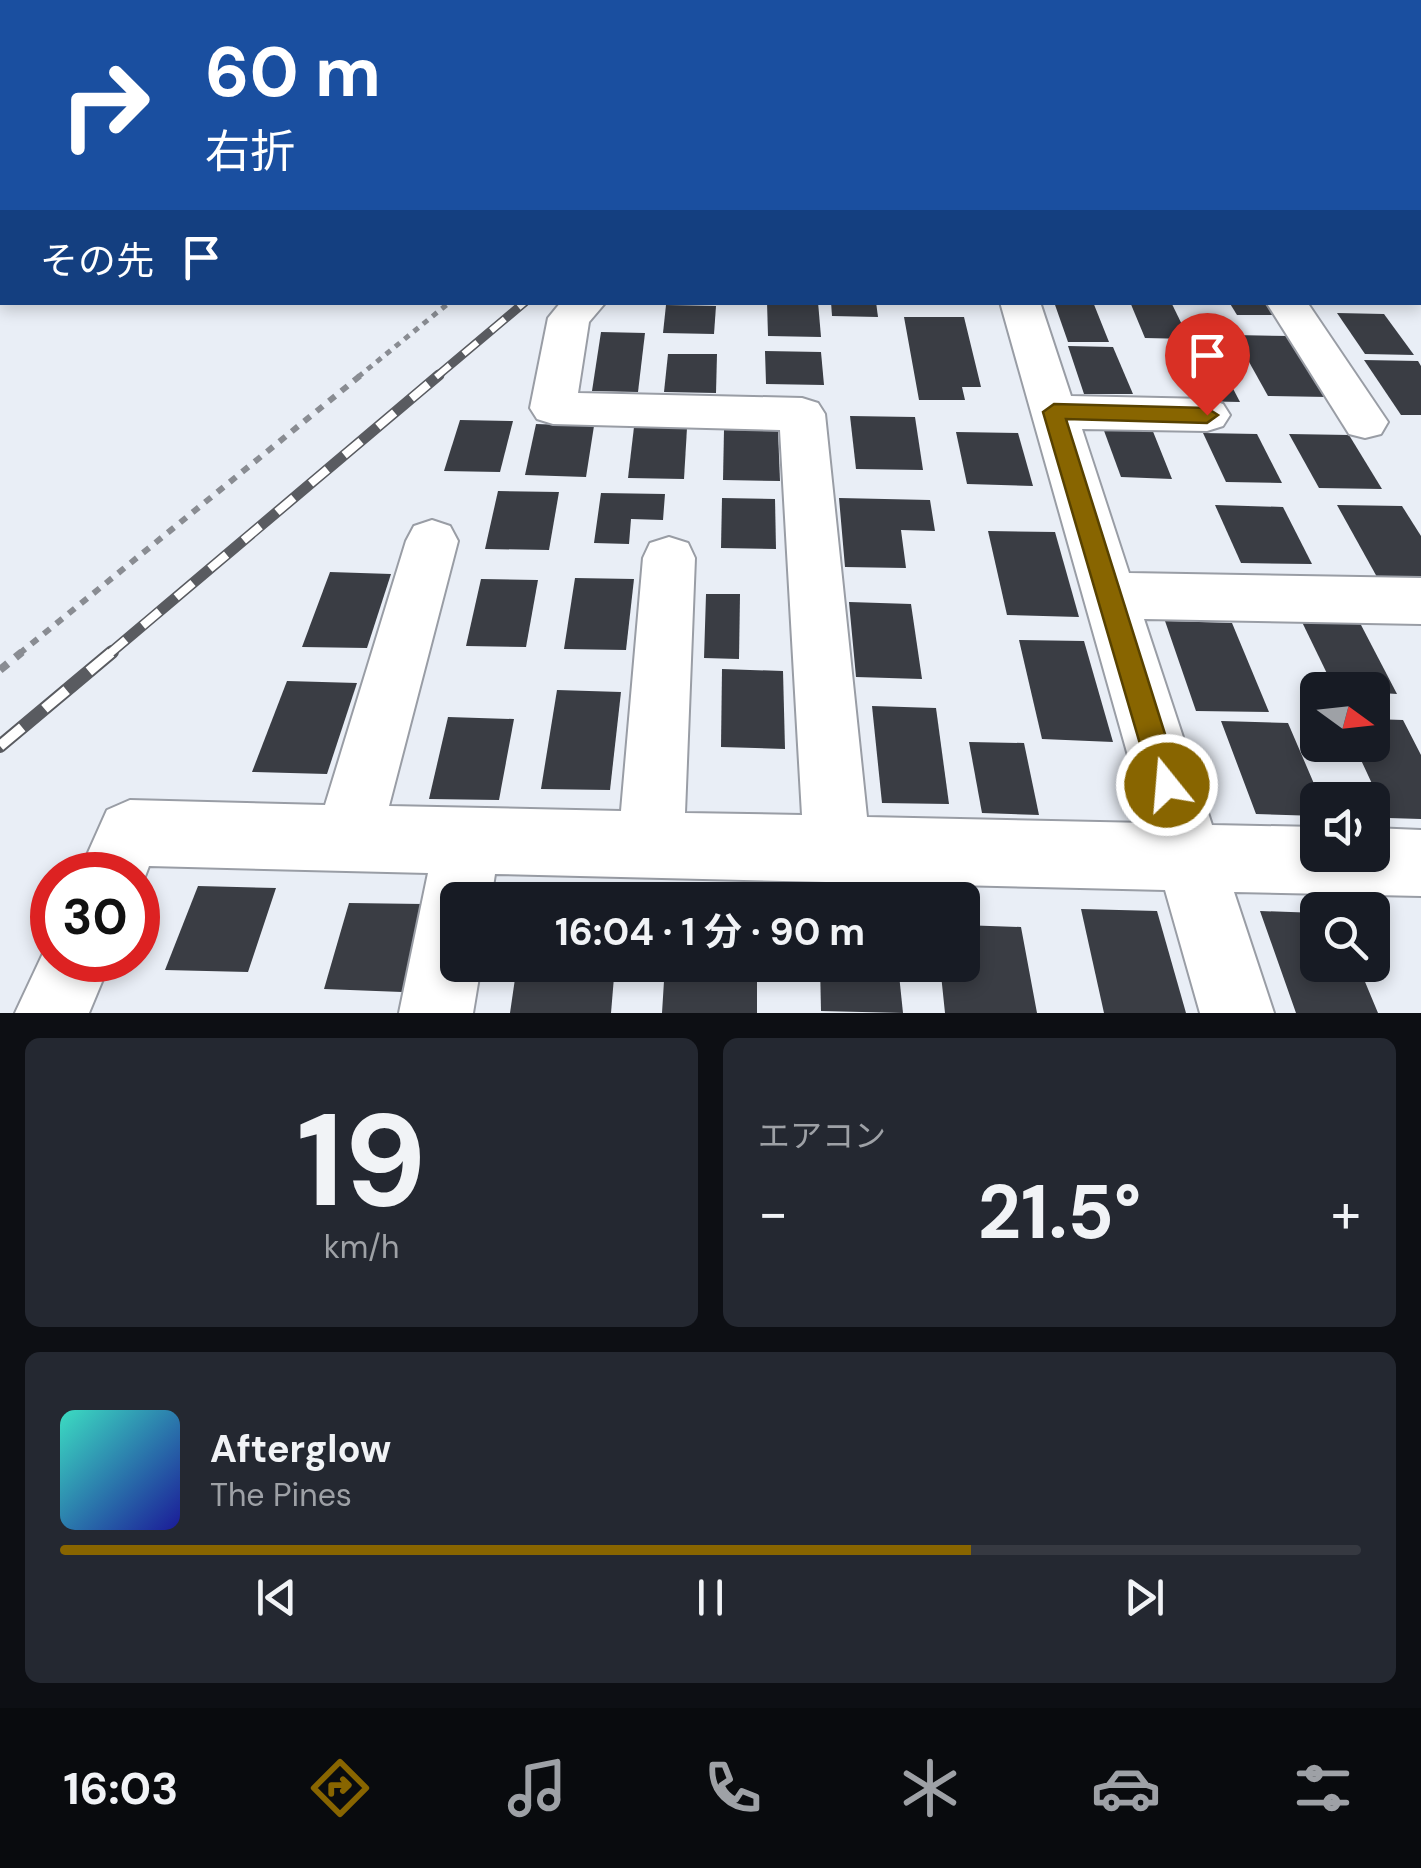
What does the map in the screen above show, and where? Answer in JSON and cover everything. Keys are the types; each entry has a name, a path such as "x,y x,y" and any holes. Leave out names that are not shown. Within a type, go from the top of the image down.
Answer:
{"street":[{"path":"583,305 569,318 554,408 802,414 837,851"},
{"path":"1021,305 1237,1013"},
{"path":"1288,305 1365,422"},
{"path":"1054,412 1207,415"},
{"path":"348,838 432,541"},
{"path":"651,846 669,558"},
{"path":"1109,595 1421,601"},
{"path":"122,852 130,833 1421,864"},
{"path":"436,1013 467,841"},
{"path":"52,1013 65,982"}],"path":[{"path":"0,670 446,305"}],"building":[{"path":"666,305 716,306 714,334 663,333"},
{"path":"767,305 818,305 821,337 768,336"},
{"path":"831,305 876,305 878,317 832,316"},
{"path":"1055,305 1094,305 1109,342 1068,342"},
{"path":"1131,305 1172,305 1189,339 1145,338"},
{"path":"1231,305 1272,305 1278,315 1237,315"},
{"path":"1337,313 1384,314 1414,355 1365,354"},
{"path":"904,317 964,317 981,387 962,387 965,400 919,400"},
{"path":"601,332 645,333 638,392 592,391"},
{"path":"1234,335 1290,336 1328,397 1268,396"},
{"path":"1068,346 1113,347 1133,394 1084,394"},
{"path":"765,351 821,352 824,385 766,384"},
{"path":"1168,353 1215,354 1240,402 1191,401"},
{"path":"668,354 717,354 716,393 664,392"},
{"path":"1364,360 1418,361 1421,415 1401,415"},
{"path":"850,416 915,417 923,470 856,469"},
{"path":"460,420 513,421 500,472 444,471"},
{"path":"536,424 594,426 586,477 525,475"},
{"path":"634,427 687,428 684,479 628,478"},
{"path":"1103,428 1152,429 1172,479 1121,477"},
{"path":"724,430 778,431 780,481 723,480"},
{"path":"956,432 1018,433 1033,486 967,484"},
{"path":"1203,433 1257,434 1282,483 1226,482"},
{"path":"1289,434 1349,435 1382,489 1319,488"},
{"path":"498,491 559,492 549,550 485,549"},
{"path":"601,493 665,494 663,520 631,519 629,544 594,543"},
{"path":"722,498 775,499 776,549 721,548"},
{"path":"839,498 930,500 935,531 901,530 906,568 845,567"},
{"path":"1215,505 1283,507 1312,564 1241,563"},
{"path":"1337,505 1402,506 1421,536 1421,578 1377,577"},
{"path":"988,531 1055,532 1079,617 1007,615"},
{"path":"330,572 391,574 367,648 302,647"},
{"path":"575,578 634,579 626,650 564,649"},
{"path":"481,579 538,580 526,647 466,646"},
{"path":"706,594 740,594 739,659 704,658"},
{"path":"849,602 911,604 922,679 856,677"},
{"path":"1165,621 1232,623 1269,712 1196,711"},
{"path":"1302,622 1360,623 1386,672 1326,672"},
{"path":"1019,640 1084,641 1113,742 1042,739"},
{"path":"722,669 783,671 785,749 721,747"},
{"path":"287,681 357,683 327,774 252,772"},
{"path":"557,690 621,692 610,790 541,789"},
{"path":"872,706 936,708 949,804 882,803"},
{"path":"448,717 514,719 499,800 429,799"},
{"path":"1390,720 1403,720 1421,755 1421,819 1390,818 1390,782 1371,782 1362,762 1390,762"},
{"path":"1221,721 1288,723 1300,751 1300,762 1305,762 1313,782 1300,782 1300,815 1256,814"},
{"path":"969,742 1024,743 1039,815 982,813"},
{"path":"198,886 276,888 248,972 165,970"},
{"path":"349,903 423,904 402,992 324,989"},
{"path":"1081,909 1157,911 1186,1013 1104,1013"},
{"path":"1260,911 1300,912 1300,982 1365,982 1378,1013 1296,1013"},
{"path":"980,926 1021,927 1037,1013 945,1013 942,982 980,982"},
{"path":"515,982 614,982 611,1013 510,1013"},
{"path":"664,982 757,982 757,1013 662,1013"},
{"path":"820,982 900,982 903,1013 821,1011"}],"railway":[{"path":"436,377 521,305"},
{"path":"109,654 439,375"},
{"path":"0,746 112,652"}],"route":[{"path":"1167,785 1054,412 1207,415"}]}
